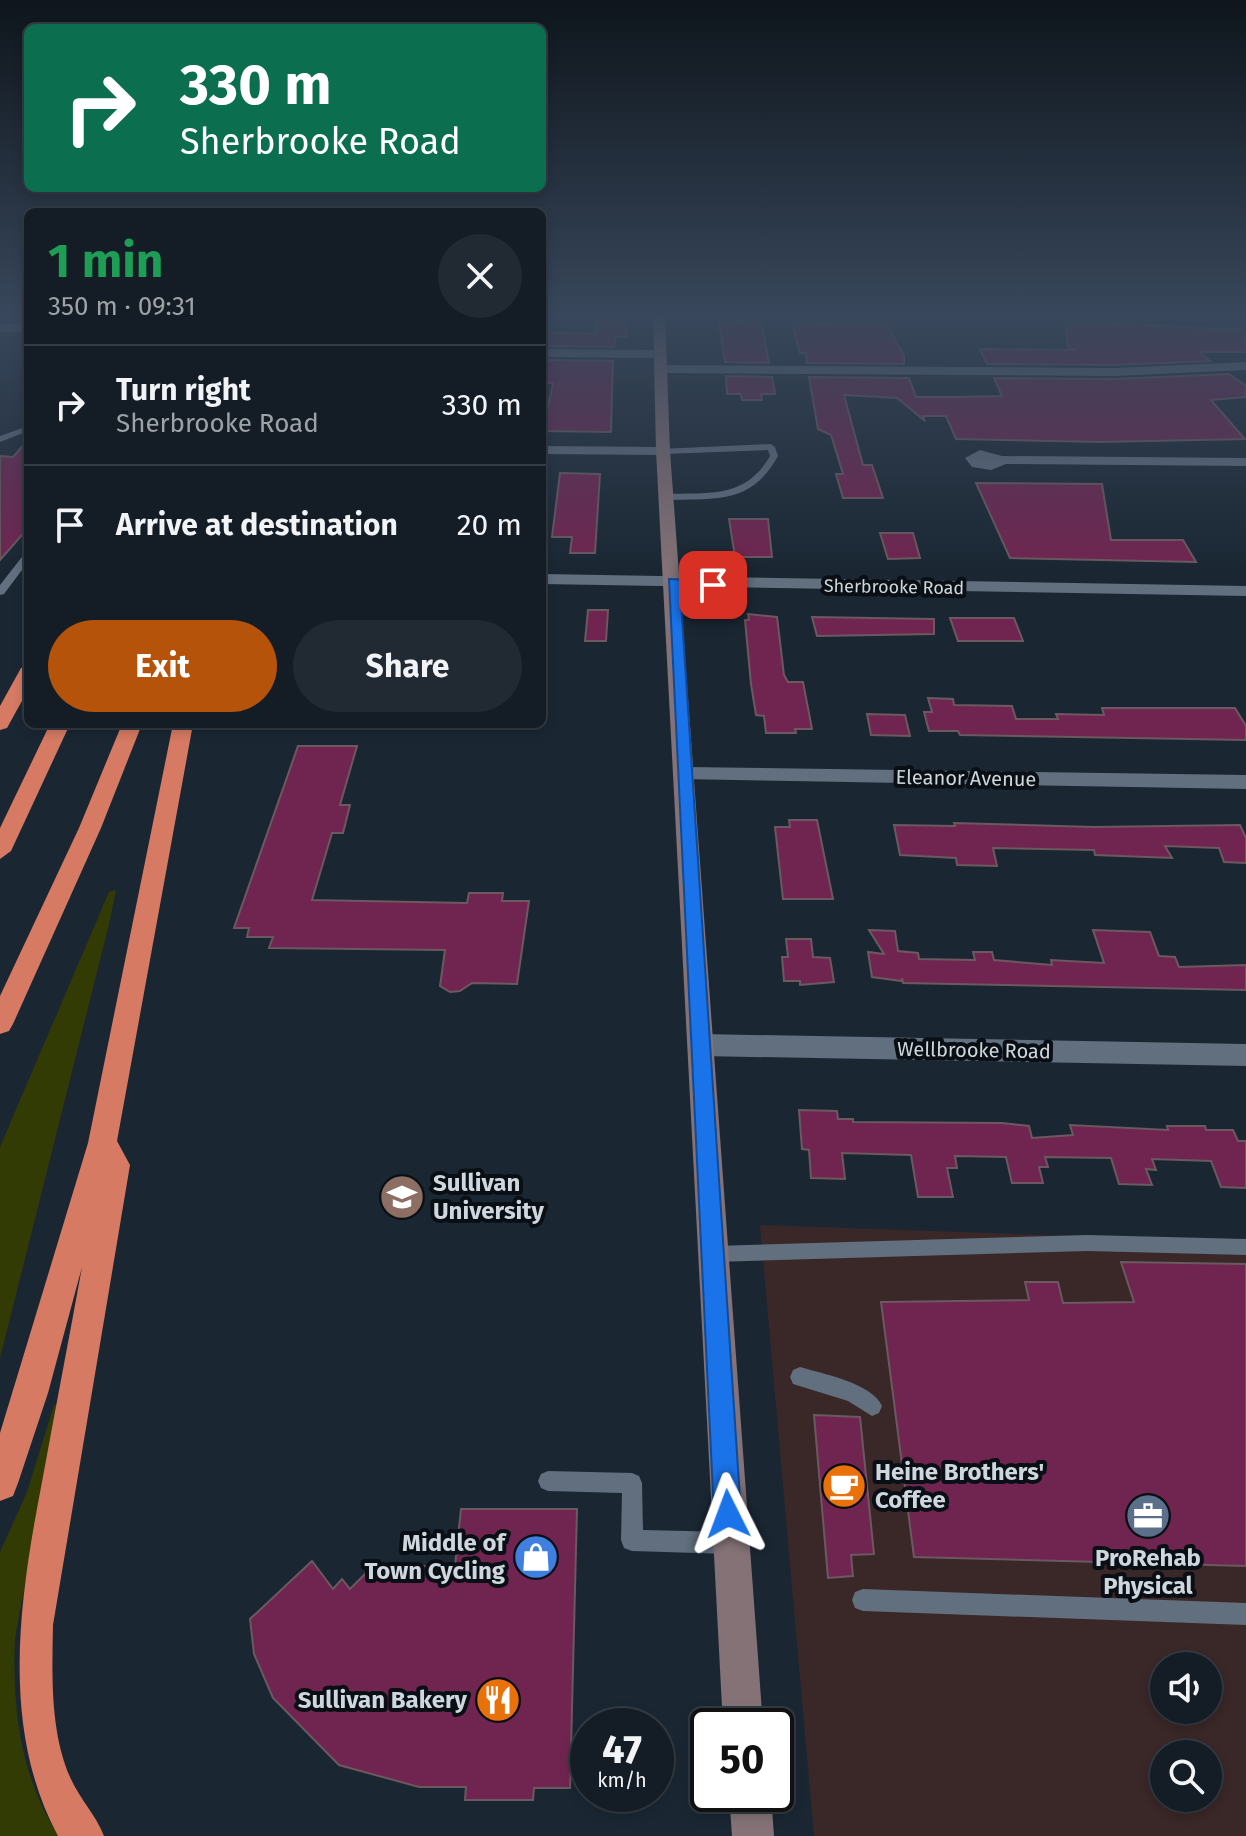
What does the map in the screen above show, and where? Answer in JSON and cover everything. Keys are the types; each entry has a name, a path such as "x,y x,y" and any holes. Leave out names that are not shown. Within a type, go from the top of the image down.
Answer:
{"highway":[{"path":"0,724 24,679"},
{"path":"0,851 58,728"},
{"path":"0,1024 90,828 130,728"},
{"path":"0,1483 31,1393 102,1143 182,728"},
{"path":"83,1836 55,1791 40,1745 33,1704 33,1654 34,1625 116,1165 102,1143"}],"main road":[{"path":"661,400 686,774 729,1543 742,1708"},
{"path":"751,1812 753,1836"}],"street":[{"path":"546,450 663,451"},
{"path":"1000,460 1246,462"},
{"name":"Sherbrooke Road","path":"546,579 1246,591"},
{"name":"Eleanor Avenue","path":"686,774 1246,782"},
{"name":"Wellbrooke Road","path":"701,1045 1246,1055"}],"lane":[{"path":"0,439 24,430"},
{"path":"663,451 771,447 774,456 767,473 739,492 667,497"},
{"path":"0,592 24,560"},
{"path":"714,1254 1087,1243 1246,1247"},
{"path":"800,1377 853,1393 872,1406"},
{"path":"548,1481 632,1483 632,1540 729,1543"},
{"path":"863,1600 1246,1614"}],"shaded area":[{"path":"760,1225 1246,1242 1246,1836 814,1836"}],"green space":[{"path":"116,890 0,1358 0,1147 109,892"},
{"path":"54,1405 58,1405 15,1638 14,1664 17,1715 27,1766 35,1790 59,1836 0,1836 0,1552 27,1492"}],"building":[{"path":"550,400 612,400 611,432 546,431"},
{"path":"813,400 845,400 863,465 872,465 883,498 843,498 836,474 843,474 831,435 818,429"},
{"path":"899,400 1215,400 1211,400 1245,439 1100,442 956,439 946,416 923,416 925,421"},
{"path":"24,445 24,533 0,560 0,456 13,457"},
{"path":"560,473 600,474 595,553 570,553 572,537 552,537"},
{"path":"976,483 1102,484 1111,540 1183,540 1196,562 1010,558"},
{"path":"729,519 768,519 772,557 735,557"},
{"path":"880,533 913,533 920,558 888,559"},
{"path":"588,610 608,610 606,641 585,641"},
{"path":"748,614 777,617 784,675 788,682 803,682 812,729 795,729 796,733 766,733 764,716 756,715 751,684 745,620 749,620"},
{"path":"812,617 934,619 934,634 817,636"},
{"path":"950,618 1014,618 1023,641 958,641"},
{"path":"928,698 953,699 954,705 1012,706 1016,719 1058,719 1056,714 1104,715 1102,708 1235,708 1246,726 1246,740 960,735 958,731 929,731 924,712 932,712"},
{"path":"867,714 905,715 910,736 871,735"},
{"path":"298,746 357,746 340,805 350,805 343,833 332,833 312,900 467,903 469,893 503,893 502,901 529,901 517,984 472,983 460,991 450,992 440,986 445,950 269,948 273,937 247,937 249,928 234,928"},
{"path":"789,820 817,820 833,899 783,899 775,827 790,827"},
{"path":"954,823 1094,827 1240,825 1246,838 1246,863 1224,862 1219,848 1165,846 1172,858 1095,855 1094,850 993,848 997,866 957,865 956,858 900,855 894,825 955,826"},
{"path":"869,930 895,931 898,951 918,953 919,959 975,960 973,952 992,952 994,960 1052,965 1051,960 1104,963 1093,930 1150,932 1159,956 1175,957 1179,967 1246,965 1246,990 903,983 902,978 902,981 872,977 868,952 884,954"},
{"path":"786,939 811,939 813,957 830,958 834,982 800,985 800,981 784,981 782,957 788,957"},
{"path":"799,1110 837,1111 838,1119 853,1119 853,1122 1029,1126 1032,1138 1073,1135 1070,1125 1168,1130 1167,1126 1205,1126 1206,1130 1233,1130 1238,1141 1246,1141 1246,1188 1221,1187 1211,1161 1152,1159 1156,1170 1146,1169 1152,1185 1119,1184 1111,1158 1045,1157 1048,1167 1039,1167 1043,1183 1012,1183 1006,1157 955,1156 957,1168 947,1168 953,1197 918,1197 911,1155 842,1153 845,1179 811,1178 809,1150 802,1149"},
{"path":"1121,1262 1246,1264 1246,1566 914,1557 881,1302 1029,1300 1025,1282 1058,1282 1063,1303 1134,1302"},
{"name":"Heine Brothers' Coffee","path":"814,1415 860,1417 874,1554 851,1555 853,1576 828,1578"},
{"path":"461,1509 577,1509 570,1788 534,1788 533,1800 465,1800 466,1787 419,1787 339,1765 273,1698 254,1654 250,1619 312,1561 333,1589 342,1579 350,1589 373,1566 455,1566"}],"place":[{"name":"Sullivan University","path":"402,1197"},
{"name":"Heine Brothers' Coffee","path":"844,1486"},
{"name":"ProRehab Physical","path":"1148,1516"},
{"name":"Middle of Town Cycling","path":"536,1557"},
{"name":"Sullivan Bakery","path":"498,1700"}],"route":[{"path":"713,585 673,582 728,1514"}]}
